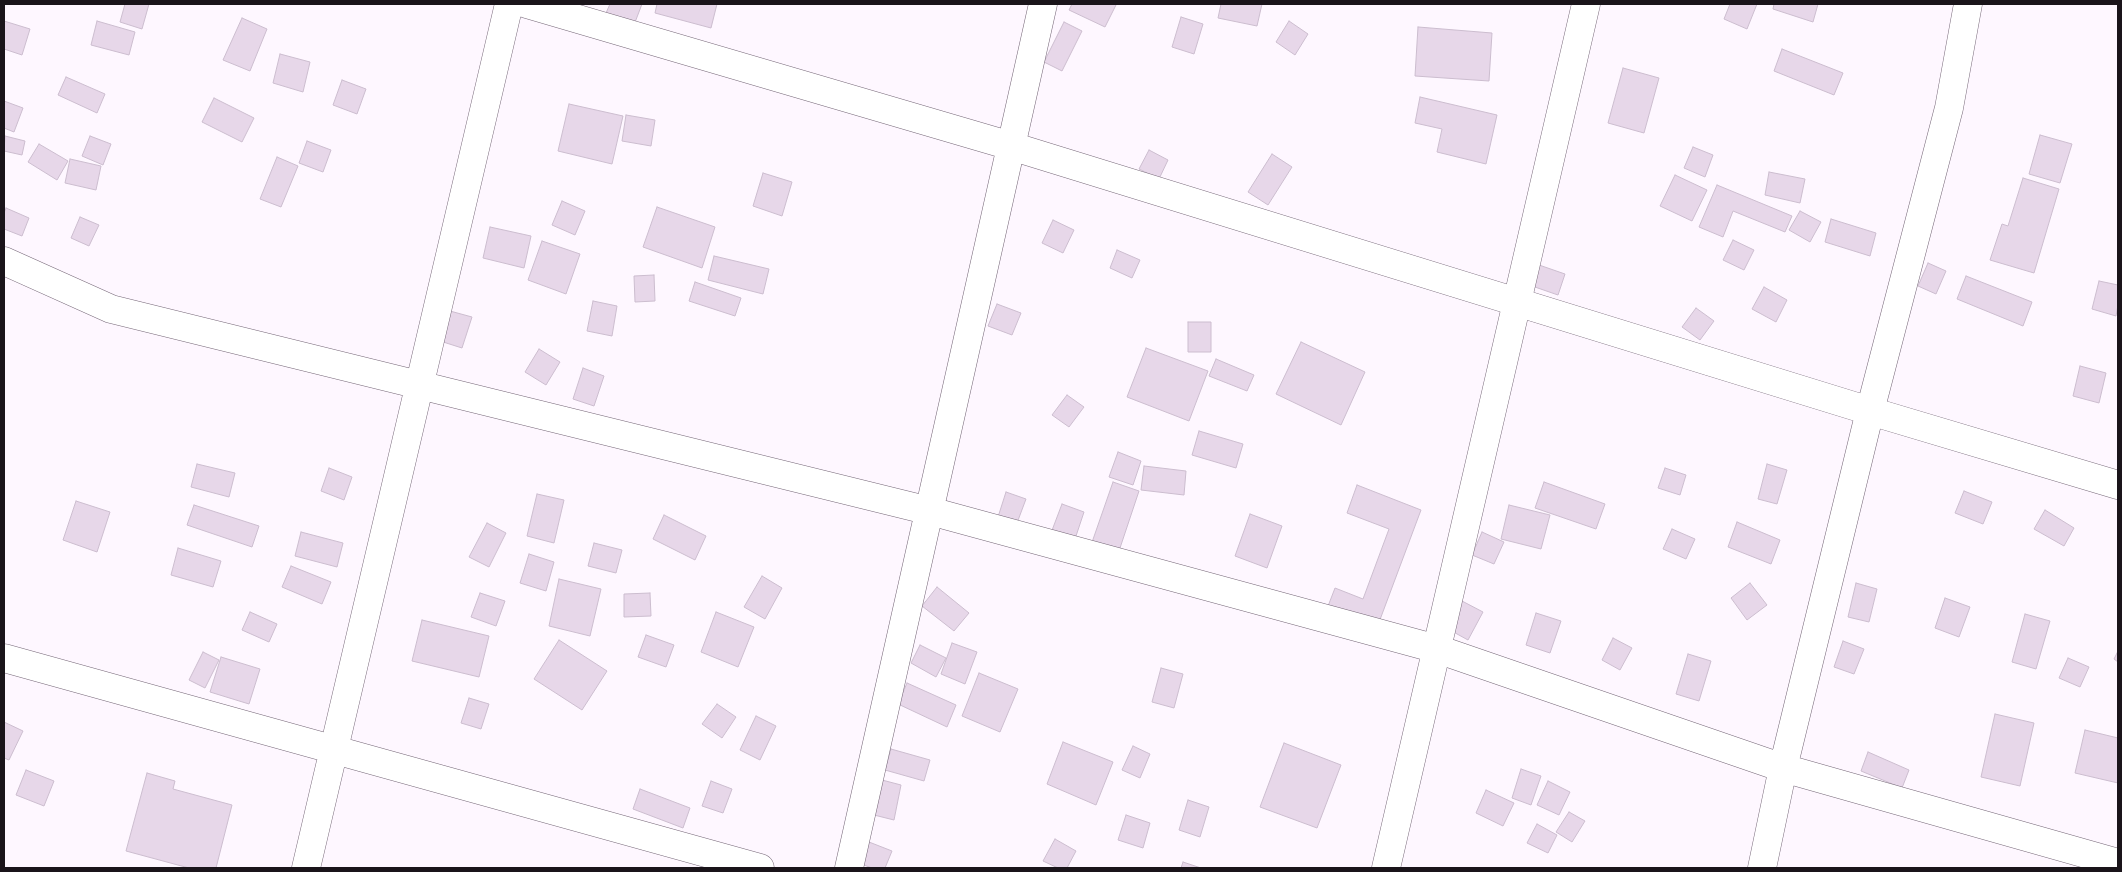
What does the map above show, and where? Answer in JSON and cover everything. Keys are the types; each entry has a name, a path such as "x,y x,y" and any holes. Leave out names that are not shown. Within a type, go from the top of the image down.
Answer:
{"street":[{"path":"306,868 509,4"},
{"path":"526,4 1011,146 1870,412 2118,486"},
{"path":"849,868 1043,4"},
{"path":"1386,868 1586,4"},
{"path":"1762,868 1784,768 1870,412 1949,108 1968,4"},
{"path":"4,261 111,309 930,511 1438,649 1784,768 2118,863"},
{"path":"4,658 760,868"}],"building":[{"path":"125,4 149,4 142,29 120,22"},
{"path":"610,4 642,4 634,25 606,13"},
{"path":"657,4 717,4 711,28 655,13"},
{"path":"1072,4 1116,5 1105,27 1069,10"},
{"path":"1221,4 1262,4 1257,26 1218,18"},
{"path":"1730,4 1757,4 1747,29 1724,19"},
{"path":"1774,4 1818,4 1813,22 1773,9"},
{"path":"1181,17 1203,24 1194,54 1172,47"},
{"path":"242,18 267,29 250,71 223,60"},
{"path":"4,21 30,29 22,55 4,49"},
{"path":"97,21 135,32 129,55 91,45"},
{"path":"1289,21 1308,34 1295,55 1276,42"},
{"path":"1064,22 1082,31 1062,71 1044,62"},
{"path":"1418,27 1492,33 1489,81 1415,76"},
{"path":"1782,49 1843,73 1834,95 1774,71"},
{"path":"280,54 310,62 303,92 273,83"},
{"path":"1623,68 1659,78 1644,133 1608,123"},
{"path":"66,77 105,94 97,113 58,95"},
{"path":"342,80 366,89 357,114 333,105"},
{"path":"1420,97 1497,115 1486,164 1437,152 1442,129 1415,123"},
{"path":"214,98 254,118 242,142 202,122"},
{"path":"4,101 23,108 14,132 4,128"},
{"path":"569,104 623,116 612,164 558,151"},
{"path":"626,115 655,120 651,146 622,141"},
{"path":"2040,135 2072,144 2060,183 2029,174"},
{"path":"5,136 25,141 22,155 4,151"},
{"path":"90,136 111,144 103,165 82,156"},
{"path":"307,141 331,150 323,172 299,163"},
{"path":"39,144 68,161 57,180 28,162"},
{"path":"1693,147 1713,155 1705,177 1684,168"},
{"path":"1149,150 1168,160 1159,179 1139,169"},
{"path":"1272,154 1292,167 1268,205 1248,192"},
{"path":"277,157 298,166 281,207 260,199"},
{"path":"70,159 101,166 96,190 65,183"},
{"path":"1769,172 1805,179 1800,203 1765,195"},
{"path":"763,173 792,182 782,216 753,206"},
{"path":"1675,175 1707,190 1692,221 1660,206"},
{"path":"2023,178 2059,189 2034,273 1990,260 2002,224 2008,226"},
{"path":"1717,185 1792,216 1785,232 1733,211 1723,237 1699,227"},
{"path":"562,201 585,211 575,235 552,225"},
{"path":"657,207 715,227 702,268 643,247"},
{"path":"6,208 29,218 22,236 4,229 4,213"},
{"path":"1800,211 1821,222 1810,242 1789,230"},
{"path":"80,217 99,225 89,246 71,238"},
{"path":"1831,219 1876,233 1870,256 1825,242"},
{"path":"1053,220 1074,230 1063,253 1042,243"},
{"path":"490,227 531,236 524,268 483,258"},
{"path":"1733,240 1754,250 1744,270 1723,260"},
{"path":"542,241 580,254 566,294 528,280"},
{"path":"1117,250 1140,260 1132,278 1110,268"},
{"path":"714,256 769,269 763,294 708,280"},
{"path":"1928,263 1946,271 1936,294 1918,286"},
{"path":"1539,265 1565,274 1558,295 1532,286"},
{"path":"654,275 655,301 635,302 634,276"},
{"path":"1966,276 2032,302 2023,326 1957,299"},
{"path":"2099,281 2118,285 2116,316 2092,309"},
{"path":"695,282 741,298 735,316 689,301"},
{"path":"1764,287 1787,300 1776,322 1752,309"},
{"path":"593,301 617,306 612,336 587,331"},
{"path":"997,304 1021,313 1012,335 988,326"},
{"path":"1696,308 1714,321 1700,340 1682,327"},
{"path":"450,311 472,317 462,348 440,341"},
{"path":"1188,322 1211,322 1211,352 1188,352"},
{"path":"1301,342 1365,372 1341,425 1276,394"},
{"path":"1146,348 1208,371 1189,421 1127,397"},
{"path":"539,349 560,362 546,385 525,372"},
{"path":"1216,359 1254,375 1247,391 1209,376"},
{"path":"2080,366 2106,373 2099,403 2073,396"},
{"path":"583,368 604,376 594,406 573,399"},
{"path":"1067,395 1084,407 1069,427 1052,415"},
{"path":"1199,431 1243,444 1236,468 1192,455"},
{"path":"1118,452 1141,461 1133,485 1109,477"},
{"path":"197,464 235,473 229,497 191,487"},
{"path":"1767,464 1787,470 1777,504 1758,499"},
{"path":"1144,466 1186,471 1184,495 1141,490"},
{"path":"329,468 352,477 344,500 321,491"},
{"path":"1665,468 1686,475 1680,495 1658,488"},
{"path":"1113,482 1139,491 1117,557 1090,548"},
{"path":"1544,482 1605,504 1596,529 1535,508"},
{"path":"1357,485 1421,510 1375,633 1325,614 1335,588 1363,599 1389,529 1347,513"},
{"path":"1964,491 1992,502 1983,524 1955,513"},
{"path":"1006,492 1026,499 1017,523 998,517"},
{"path":"537,494 564,500 554,543 527,536"},
{"path":"76,501 110,512 97,552 63,540"},
{"path":"1062,504 1084,512 1074,542 1051,533"},
{"path":"194,505 259,526 252,547 187,525"},
{"path":"1509,505 1550,515 1541,549 1501,539"},
{"path":"2045,510 2074,528 2064,546 2034,529"},
{"path":"1250,514 1282,526 1267,568 1235,556"},
{"path":"664,515 706,536 695,560 653,539"},
{"path":"1737,522 1780,540 1771,564 1728,547"},
{"path":"487,523 506,533 489,567 469,557"},
{"path":"1672,529 1695,539 1686,559 1663,549"},
{"path":"301,532 343,543 337,567 295,556"},
{"path":"1482,532 1504,542 1494,564 1472,555"},
{"path":"594,543 622,550 616,573 588,566"},
{"path":"178,548 221,561 213,587 171,575"},
{"path":"529,554 554,562 546,591 520,583"},
{"path":"291,566 331,582 322,604 282,587"},
{"path":"762,576 782,588 765,619 744,607"},
{"path":"559,579 601,589 590,636 549,626"},
{"path":"1750,583 1767,605 1747,620 1731,598"},
{"path":"1856,583 1877,589 1869,622 1848,617"},
{"path":"937,587 969,613 954,631 922,606"},
{"path":"480,593 505,601 496,626 471,617"},
{"path":"650,593 651,616 624,617 624,594"},
{"path":"1945,598 1970,607 1959,637 1935,628"},
{"path":"1462,601 1483,612 1468,640 1448,629"},
{"path":"250,612 277,624 269,642 242,630"},
{"path":"716,612 754,627 738,667 701,652"},
{"path":"1536,613 1561,621 1550,653 1526,645"},
{"path":"2025,614 2050,621 2036,669 2012,662"},
{"path":"422,620 489,636 479,677 412,661"},
{"path":"646,635 674,645 666,667 638,657"},
{"path":"1613,638 1632,648 1620,670 1602,660"},
{"path":"559,640 607,671 582,710 534,679"},
{"path":"1843,641 1864,649 1854,674 1834,667"},
{"path":"952,643 977,652 965,684 941,674"},
{"path":"920,645 946,658 936,677 911,663"},
{"path":"2118,651 2118,662 2114,659"},
{"path":"203,652 219,660 205,688 189,680"},
{"path":"1688,654 1711,661 1699,701 1676,694"},
{"path":"221,657 260,669 249,704 210,692"},
{"path":"2068,658 2089,667 2080,687 2059,678"},
{"path":"1161,668 1183,674 1174,708 1152,702"},
{"path":"979,673 1018,689 1000,732 962,716"},
{"path":"907,683 956,705 947,727 898,704"},
{"path":"469,698 489,704 481,729 461,723"},
{"path":"717,704 736,717 722,738 702,724"},
{"path":"1995,714 2034,723 2020,786 1981,777"},
{"path":"756,716 776,726 760,760 740,750"},
{"path":"4,722 23,731 9,760 4,758"},
{"path":"2085,730 2118,738 2118,783 2075,773"},
{"path":"1063,742 1113,762 1096,805 1047,784"},
{"path":"1284,743 1341,765 1317,828 1260,807"},
{"path":"1133,746 1150,754 1140,778 1122,770"},
{"path":"891,749 930,760 924,781 885,770"},
{"path":"1868,752 1909,770 1902,788 1861,771"},
{"path":"1521,769 1541,776 1531,805 1512,798"},
{"path":"26,770 54,781 44,806 16,795"},
{"path":"147,773 175,781 173,789 232,805 216,868 189,868 126,851"},
{"path":"882,780 901,785 894,820 874,815"},
{"path":"711,781 732,789 723,813 702,806"},
{"path":"1548,781 1570,792 1559,815 1537,805"},
{"path":"640,789 690,808 683,828 633,809"},
{"path":"1486,790 1514,803 1503,826 1476,813"},
{"path":"1188,800 1209,807 1200,837 1179,830"},
{"path":"1569,812 1585,821 1572,842 1556,832"},
{"path":"1126,815 1150,823 1143,848 1118,840"},
{"path":"1537,824 1557,835 1548,853 1527,843"},
{"path":"1055,839 1076,851 1067,868 1058,868 1043,861"},
{"path":"869,842 892,851 885,868 872,868 861,864"},
{"path":"1183,862 1201,868 1181,868"}]}
